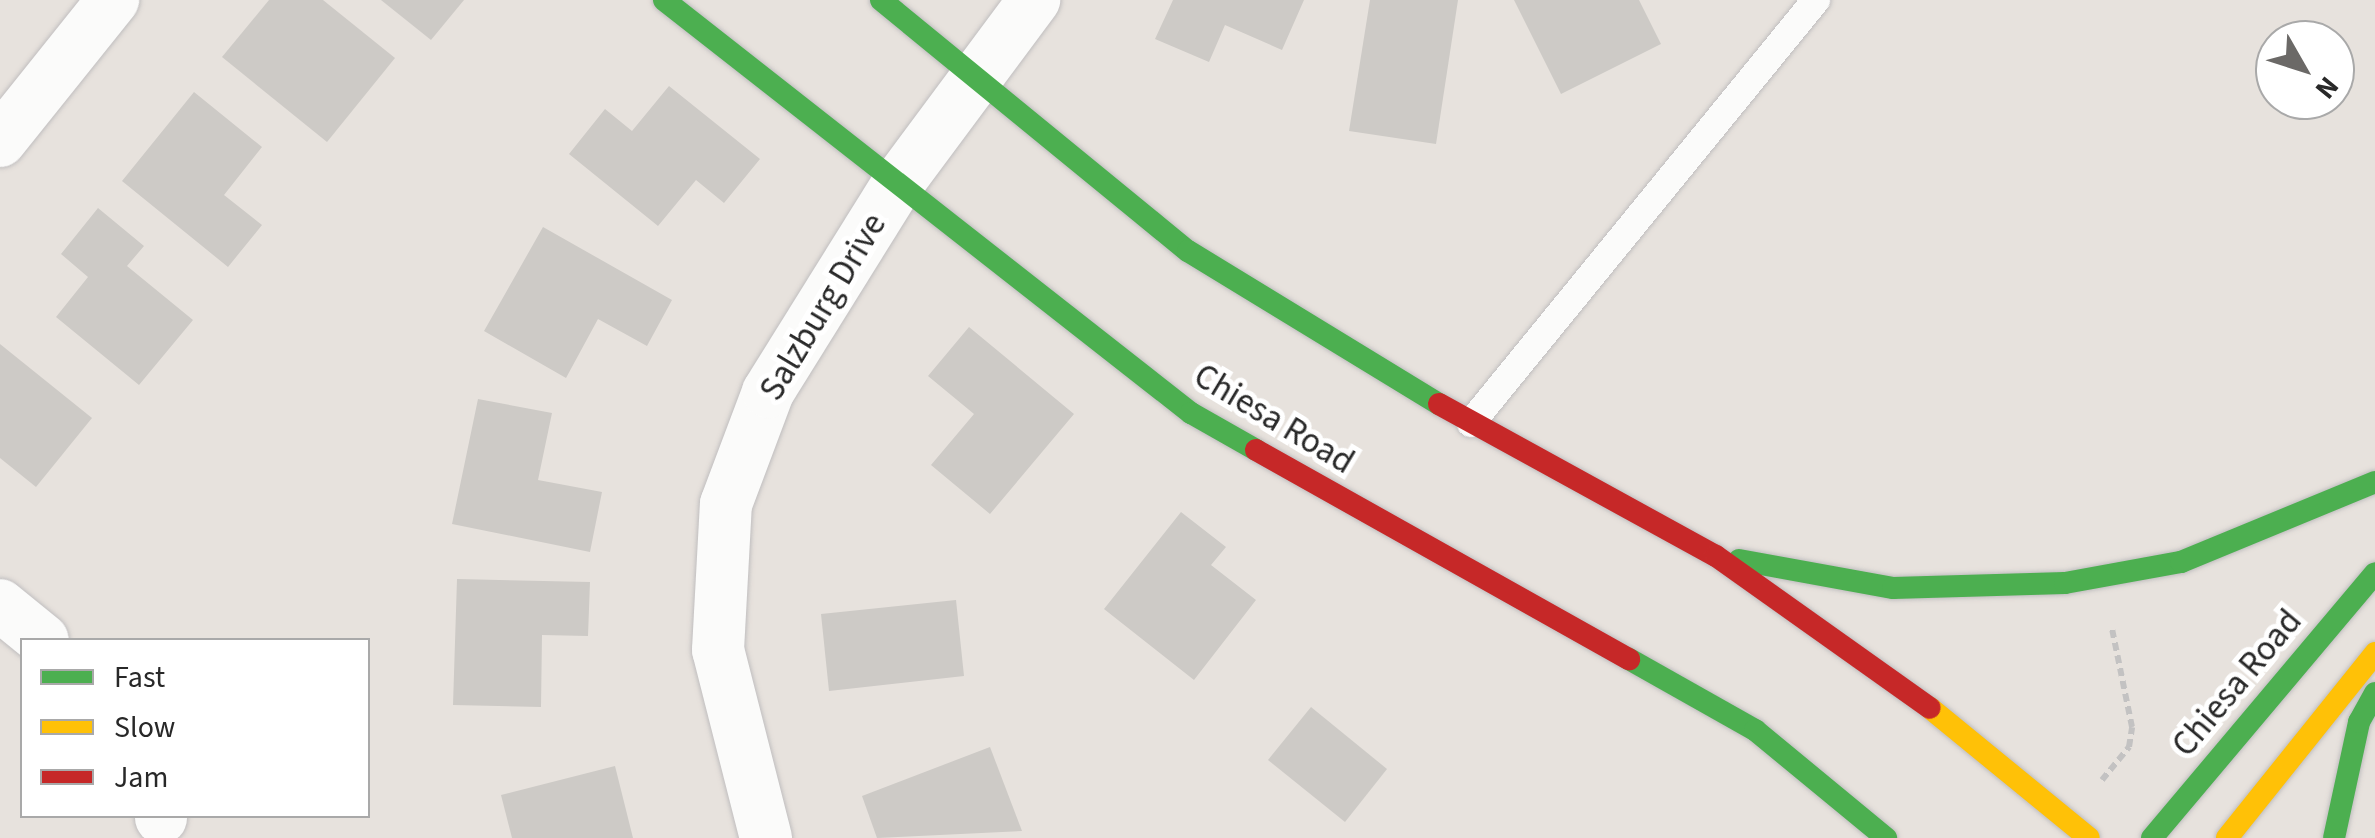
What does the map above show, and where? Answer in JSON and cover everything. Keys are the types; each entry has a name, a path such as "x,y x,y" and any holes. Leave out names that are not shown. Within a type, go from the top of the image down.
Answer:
{"main road":[{"name":"Chiesa Road","path":"664,0 1191,414 1755,730 1886,838"},
{"path":"881,0 1188,251 1471,423 1716,556 1884,670 2089,838"},
{"path":"1716,556 1892,588 2064,583 2182,562 2375,482"},
{"name":"Chiesa Road","path":"2152,838 2375,573"},
{"path":"2227,838 2375,653"},
{"path":"2334,838 2359,722 2375,693"}],"street":[{"path":"0,141 113,0"},
{"name":"Salzburg Drive","path":"766,838 718,650 726,504 768,392 896,186 1034,0"},
{"path":"0,605 40,638"}],"lane":[{"path":"1471,423 1816,0"}],"path":[{"path":"2090,794 2129,747 2132,727 2108,608"}],"building":[{"path":"269,0 323,0 395,58 327,142 222,57"},
{"path":"381,0 464,0 431,40"},
{"path":"1173,0 1304,0 1282,50 1225,25 1209,62 1155,39"},
{"path":"1370,0 1458,0 1436,144 1349,131"},
{"path":"1514,0 1639,0 1661,44 1561,94"},
{"path":"669,86 760,159 724,203 696,180 658,226 569,154 605,109 632,131"},
{"path":"194,92 262,147 224,195 262,225 228,267 122,181"},
{"path":"98,208 144,246 127,266 193,320 139,385 56,317 88,277 61,254"},
{"path":"543,227 672,300 647,346 598,319 566,378 484,331"},
{"path":"969,327 1074,414 990,514 931,465 974,414 928,376"},
{"path":"0,344 92,418 36,487 0,458"},
{"path":"478,399 552,413 538,480 602,492 590,552 452,524"},
{"path":"1181,512 1226,547 1211,565 1256,600 1194,680 1104,609"},
{"path":"457,579 590,582 588,636 542,635 541,707 453,705"},
{"path":"956,600 964,676 829,691 821,614"},
{"path":"1311,707 1387,769 1345,822 1268,760"},
{"path":"990,747 1022,831 877,838 862,796"},
{"path":"615,766 633,838 512,838 501,795"}],"traffic: fast":[{"path":"664,0 1191,413 1256,450"},
{"path":"881,0 1188,251 1439,404"},
{"path":"1739,560 1893,588 2065,583 2181,562 2375,482"},
{"path":"2152,838 2375,573"},
{"path":"1629,659 1755,730 1886,838"},
{"path":"2334,838 2359,722 2375,693"}],"traffic: slow":[{"path":"2227,838 2375,653"},
{"path":"1930,708 2089,838"}],"traffic: jam":[{"path":"1439,404 1716,556 1930,708"},
{"path":"1256,450 1629,659"}]}
